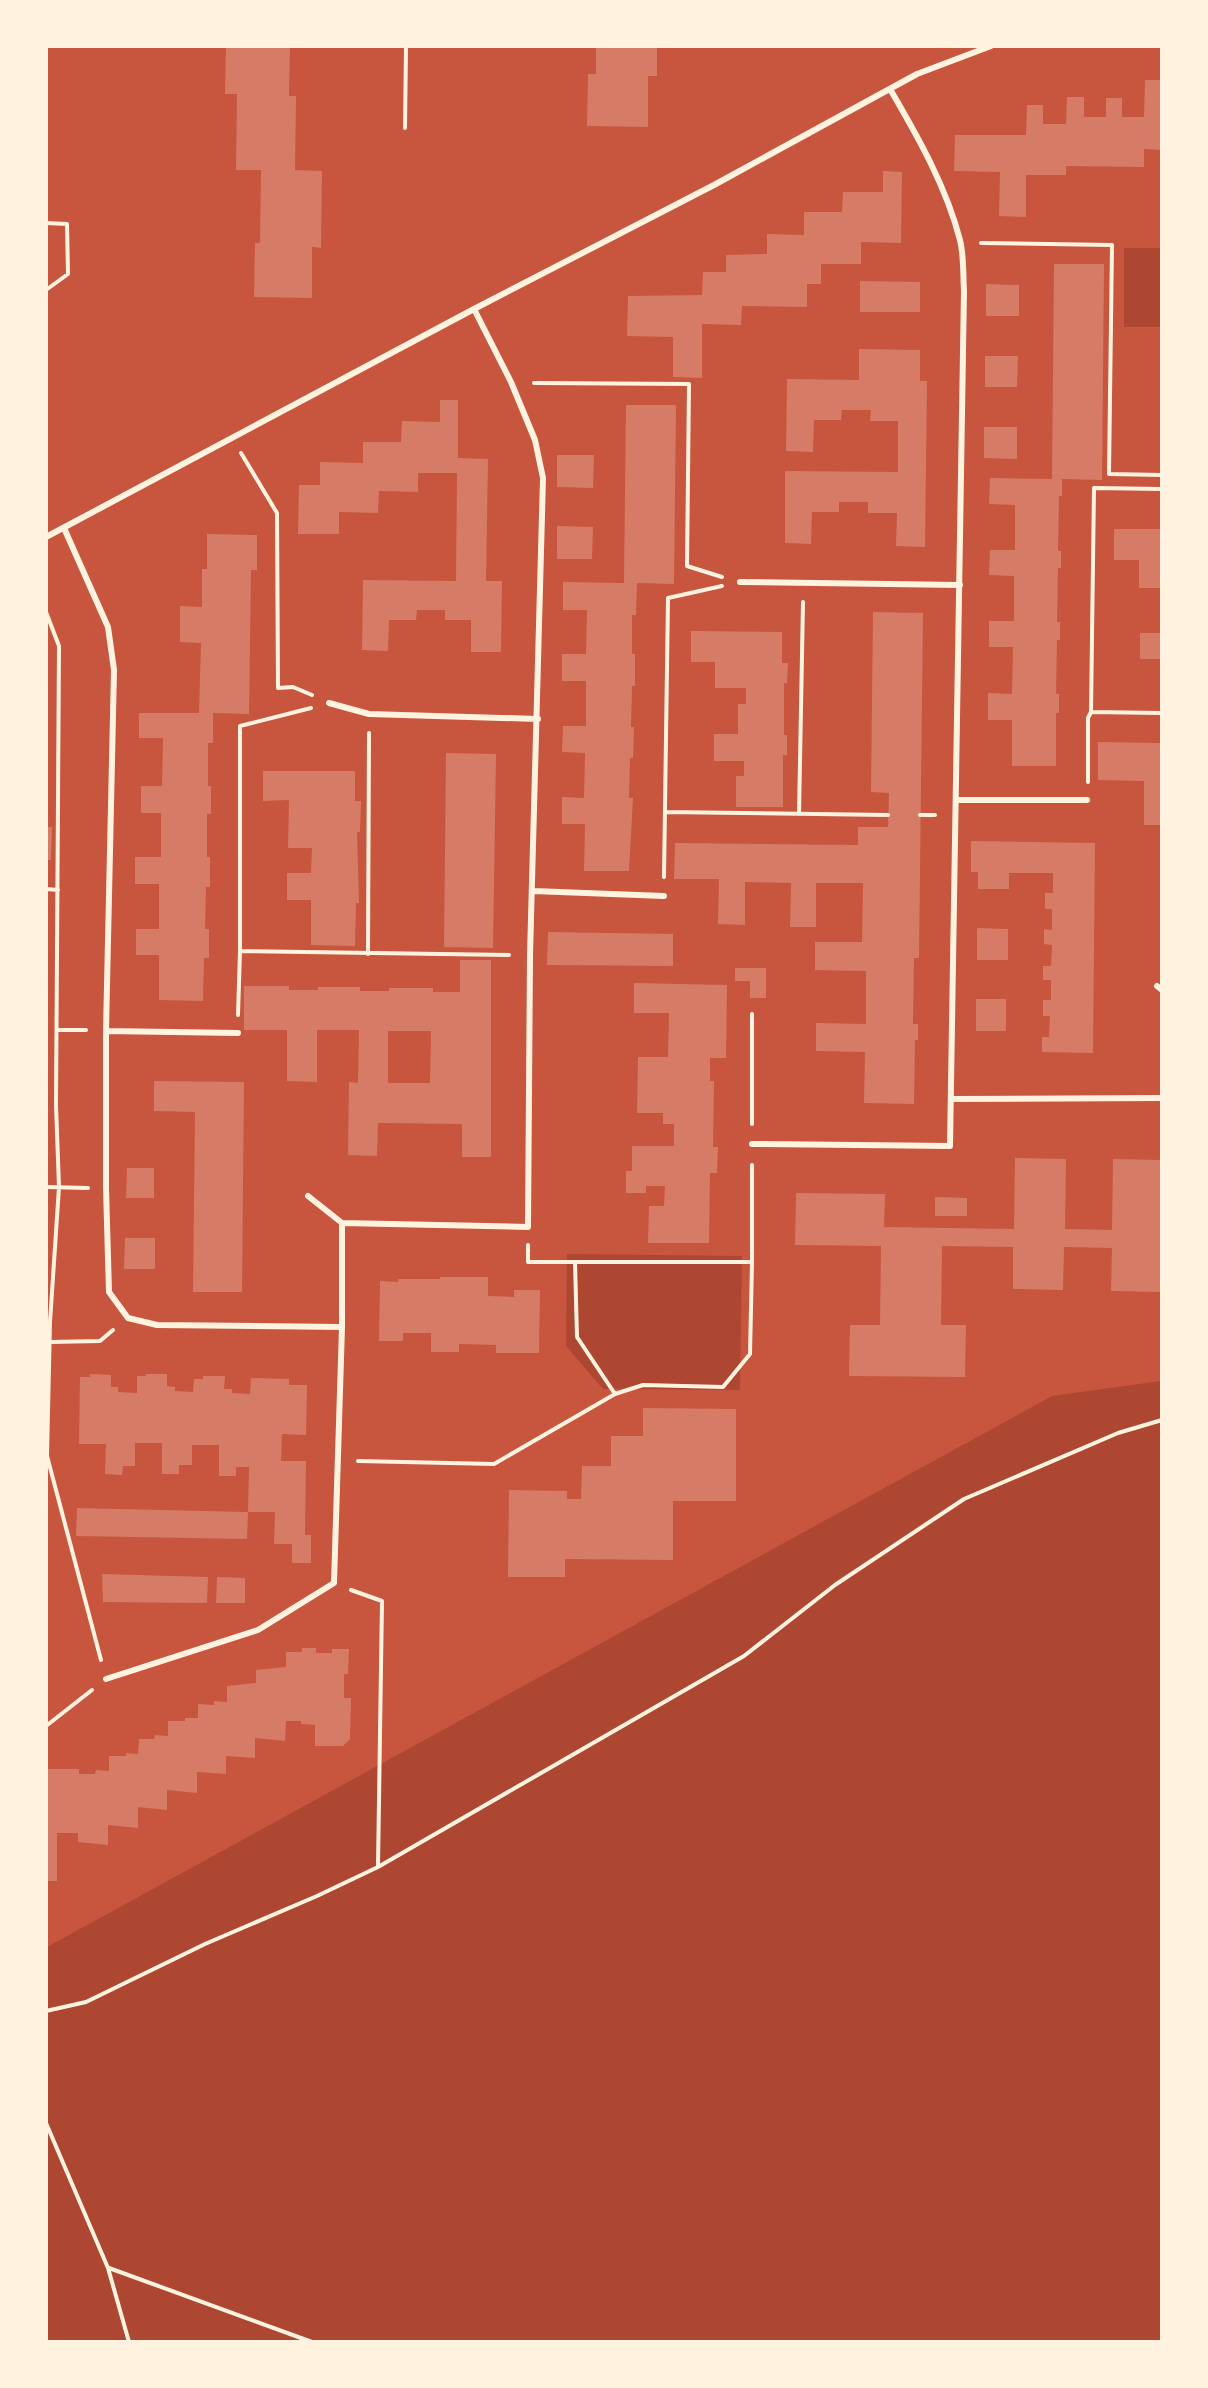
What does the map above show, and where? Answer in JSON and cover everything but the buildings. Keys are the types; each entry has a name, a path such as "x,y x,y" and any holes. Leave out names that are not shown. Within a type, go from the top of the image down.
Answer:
{"street":[{"path":"46,537 474,309 714,185 917,74 991,46"},
{"path":"752,1144 950,1146 964,291 960,243 946,196 890,89"},
{"path":"308,1196 342,1222 528,1227 530,955 543,478 535,440 511,382 474,309"},
{"path":"64,528 108,627 114,670 106,1031 106,1188 109,1292 128,1318 157,1325 342,1327"},
{"path":"740,582 960,585"},
{"path":"329,704 369,714 538,719"},
{"path":"956,800 1087,800"},
{"path":"533,891 664,896"},
{"path":"106,1031 238,1033"},
{"path":"951,1099 1161,1098"},
{"path":"106,1679 258,1630 334,1583 342,1327 342,1222"}],"path":[{"path":"405,128 406,46"},
{"path":"46,224 67,224 68,274 46,290"},
{"path":"960,243 1112,245 1109,474 1161,475"},
{"path":"511,382 689,384 687,566 740,582"},
{"path":"232,438 277,513 278,688 293,687 329,704"},
{"path":"1087,800 1088,718 1091,712 1094,488 1161,489"},
{"path":"664,896 668,598 740,582"},
{"path":"799,814 803,584"},
{"path":"46,612 59,646 56,1105 59,1187 48,1322 50,1342 47,1455 106,1679 46,1726"},
{"path":"238,1033 240,726 329,704"},
{"path":"1091,712 1161,713"},
{"path":"368,954 369,714"},
{"path":"665,812 888,815"},
{"path":"46,889 58,890"},
{"path":"240,951 530,955"},
{"path":"338,1461 494,1464 615,1394 643,1385 723,1387 750,1354 752,1014"},
{"path":"57,1030 106,1031"},
{"path":"46,1187 106,1188"},
{"path":"528,1227 528,1262 752,1262"},
{"path":"574,1262 577,1337 615,1394"},
{"path":"50,1342 100,1341 128,1318"},
{"path":"46,2011 86,2002 205,1944 378,1867 744,1656 834,1585 964,1499 1118,1433 1161,1420"},
{"path":"334,1583 382,1601 378,1867"},
{"path":"46,2123 108,2268 129,2342"},
{"path":"108,2268 312,2342"}],"shaded area":[{"path":"1124,248 1161,248 1161,327 1124,327"},
{"path":"567,1254 742,1256 740,1390 603,1389 566,1346"},
{"path":"1161,1381 1161,2341 47,2342 47,1947 1052,1396"}]}
